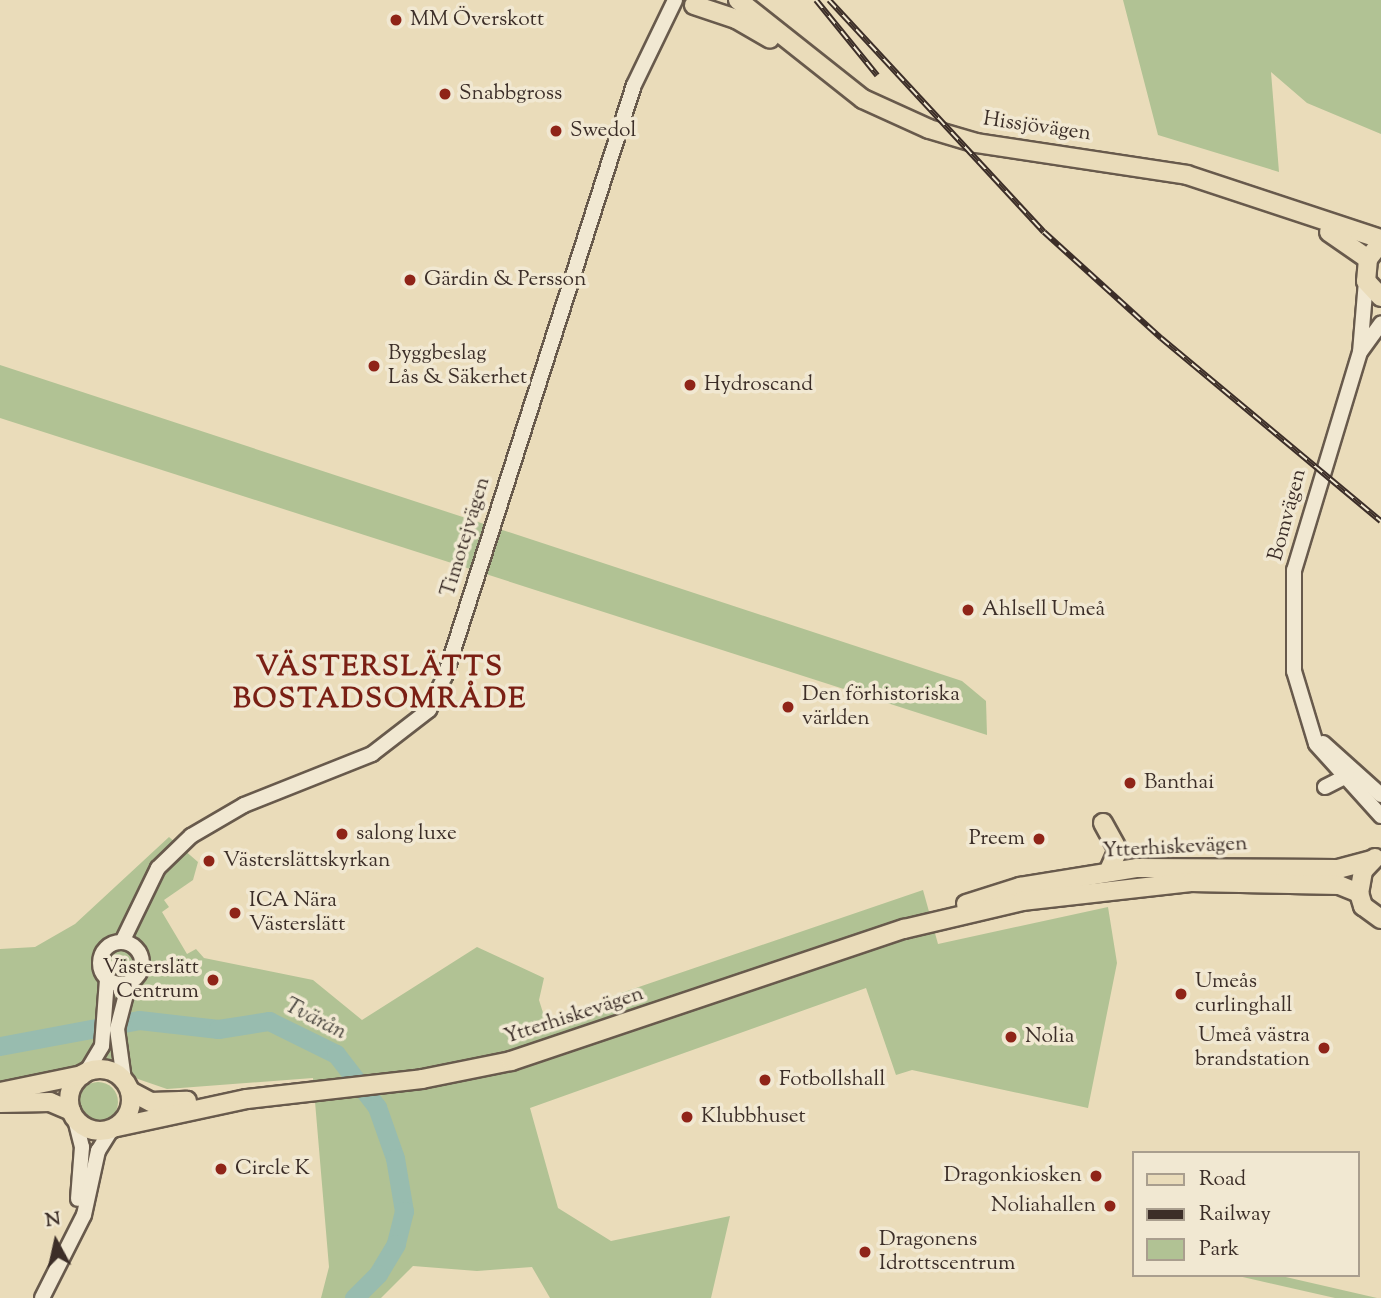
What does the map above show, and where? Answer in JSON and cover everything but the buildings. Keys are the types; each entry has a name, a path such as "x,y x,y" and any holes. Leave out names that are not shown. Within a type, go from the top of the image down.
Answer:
{"main road":[{"name":"Hissjövägen","path":"676,0 702,3 755,29 833,76"},
{"name":"Hissjövägen","path":"738,0 863,99 965,140 1152,166 1381,239"},
{"name":"Hissjövägen","path":"1246,194 1374,253"},
{"path":"1374,253 1367,281 1381,297"},
{"path":"1103,823 1118,850 1108,872"},
{"path":"1378,856 1359,879 1359,893 1363,906 1381,919"},
{"name":"Ytterhiskevägen","path":"904,929 946,909 1020,887 1108,872 1338,869 1378,856"},
{"name":"Ytterhiskevägen","path":"247,1099 422,1079 511,1061 904,929 1022,901 1139,886 1339,884 1359,893"},
{"path":"0,1092 107,1069 151,1102 247,1099"},
{"path":"73,1115 70,1091 84,1073"},
{"path":"114,1128 131,1107 128,1086"},
{"path":"0,1103 50,1102 95,1131 247,1099"}],"street":[{"name":"Timotejvägen","path":"107,980 101,956 122,942 158,868 191,835 244,805 372,754 429,710 445,676 634,85 676,0"},
{"name":"Bomvägen","path":"1367,281 1360,352 1294,570 1293,671 1312,733 1340,776 1381,816"},
{"name":"Bomvägen","path":"1360,352 1381,323"},
{"path":"1312,733 1381,795"},
{"path":"1325,787 1340,776"},
{"name":"Bomvägen","path":"1340,776 1351,778 1381,804"},
{"path":"84,1073 102,1046 114,1005 142,962 132,945 122,942"},
{"path":"128,1086 117,1048 114,1005 107,980 129,983"},
{"path":"73,1115 83,1165 75,1228"},
{"path":"42,1298 75,1228 84,1215 99,1151 114,1128"}],"green space":[{"path":"1123,0 1381,0 1381,134 1307,103 1271,72 1279,172 1158,135"},
{"path":"0,365 962,681 986,701 987,735 0,418"},
{"path":"169,837 198,862 193,880 164,900 169,907 162,912 187,954 196,949 204,958 313,980 362,1020 477,947 544,978 539,1000 545,1019 923,890 938,944 1108,907 1117,963 1088,1108 912,1070 896,1075 866,988 530,1108 558,1208 611,1241 730,1216 711,1298 550,1298 532,1267 477,1271 413,1266 381,1298 321,1298 329,1267 313,1078 167,1089 135,1078 125,1062 85,1064 0,1084 0,949 35,947 75,924"},
{"path":"98,1082 112,1088 118,1102 112,1116 98,1122 84,1116 78,1102 84,1088"},
{"path":"1243,1277 1286,1277 1377,1298 1335,1298"}],"waterway":[{"name":"Tvärån","path":"0,1046 139,1020 218,1029 269,1021 336,1054 377,1107 395,1158 404,1211 396,1244 378,1274 354,1298"}],"railway":[{"path":"816,0 877,75"},
{"path":"829,0 1044,232 1161,338 1381,521"}],"place":[{"name":"MM Överskott","path":"396,20"},
{"name":"Snabbgross","path":"445,94"},
{"name":"Swedol","path":"556,131"},
{"name":"Gärdin & Persson","path":"410,280"},
{"name":"Byggbeslag Lås & Säkerhet","path":"374,366"},
{"name":"Hydroscand","path":"690,385"},
{"name":"Ahlsell Umeå","path":"968,610"},
{"name":"Den förhistoriska världen","path":"788,707"},
{"name":"Banthai","path":"1130,783"},
{"name":"salong luxe","path":"342,834"},
{"name":"Preem","path":"1039,839"},
{"name":"Västerslättskyrkan","path":"209,861"},
{"name":"ICA Nära Västerslätt","path":"235,913"},
{"name":"Västerslätt Centrum","path":"213,980"},
{"name":"Umeås curlinghall","path":"1181,994"},
{"name":"Nolia","path":"1011,1037"},
{"name":"Umeå västra brandstation","path":"1324,1048"},
{"name":"Fotbollshall","path":"765,1080"},
{"name":"Klubbhuset","path":"687,1117"},
{"name":"Circle K","path":"221,1169"},
{"name":"Dragonkiosken","path":"1096,1176"},
{"name":"Noliahallen","path":"1110,1206"},
{"name":"Dragonens Idrottscentrum","path":"865,1252"}],"district":[{"name":"VÄSTERSLÄTTS BOSTADSOMRÅDE","path":"380,684"}]}
